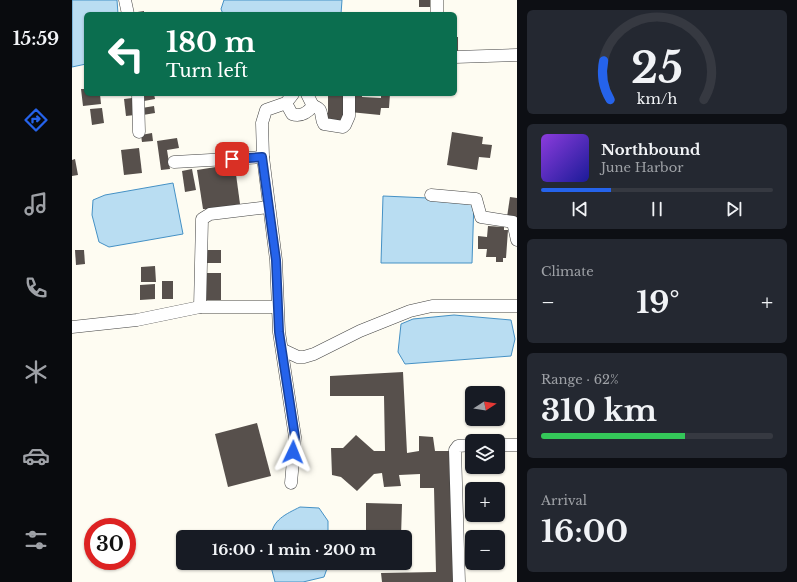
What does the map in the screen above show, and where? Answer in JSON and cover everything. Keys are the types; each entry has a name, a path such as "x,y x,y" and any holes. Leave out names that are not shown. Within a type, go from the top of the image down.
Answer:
{"street":[{"path":"125,0 128,12"},
{"path":"437,0 437,12"},
{"path":"457,57 517,55"},
{"path":"138,96 139,132"},
{"path":"308,96 313,106 320,108 324,124 328,126 343,127 348,121 349,96"},
{"path":"291,483 295,437 277,307 276,260 262,157 262,123 264,112 289,98 292,114 304,114 313,106"},
{"path":"174,162 262,157"},
{"path":"431,195 476,199 480,217 513,222 517,240"},
{"path":"200,307 202,218 210,214 269,207"},
{"path":"283,350 304,357 314,354 360,331 410,310 426,307 517,306"},
{"path":"72,327 137,320 200,307 277,307"},
{"path":"505,445 517,445"},
{"path":"459,582 455,450 458,446 465,446"}],"water":[{"path":"72,0 117,0 118,12 84,12 84,64 72,67"},
{"path":"224,0 342,0 341,12 222,12 221,9"},
{"path":"173,183 183,234 109,247 99,242 92,215 93,200 105,195"},
{"path":"383,196 474,200 472,263 381,263"},
{"path":"454,315 511,320 515,339 511,356 405,364 398,352 401,324 413,319"},
{"path":"300,507 319,508 328,521 328,530 272,530 277,522 285,515"},
{"path":"272,570 326,570 324,577 303,582 275,582"}],"building":[{"path":"419,0 430,0 430,7 419,7"},
{"path":"457,37 458,37 457,52"},
{"path":"81,89 84,89 84,96 100,96 101,104 83,106"},
{"path":"143,96 154,96 155,99 144,101"},
{"path":"328,96 344,96 344,123 325,123 324,112 328,113"},
{"path":"351,96 381,98 381,96 390,96 389,108 381,108 380,115 350,112"},
{"path":"132,98 135,115 126,116 124,99"},
{"path":"154,106 155,113 143,115 142,108"},
{"path":"102,108 104,123 92,125 90,109"},
{"path":"452,132 483,137 482,144 492,145 490,158 479,157 477,170 447,165"},
{"path":"152,133 153,141 142,142 141,135"},
{"path":"177,138 179,148 167,150 170,169 161,170 157,141"},
{"path":"139,148 142,173 124,175 121,150"},
{"path":"75,159 78,175 72,176 72,160"},
{"path":"222,166 235,167 240,204 214,209 203,209 197,170"},
{"path":"192,169 196,190 185,192 182,171"},
{"path":"510,197 517,198 517,218 507,217"},
{"path":"488,226 504,227 504,230 508,230 506,258 503,258 503,262 496,262 496,257 486,257 487,249 478,249 478,236 487,237"},
{"path":"75,250 84,250 85,264 76,265"},
{"path":"201,250 221,250 221,263 201,263"},
{"path":"155,266 156,282 141,282 141,267"},
{"path":"201,273 221,273 221,300 202,300"},
{"path":"162,281 173,281 173,299 162,299"},
{"path":"155,284 155,299 140,300 140,285"},
{"path":"403,372 407,453 419,451 419,436 433,437 435,451 453,451 457,582 382,582 381,573 436,572 434,488 420,488 420,474 399,475 401,486 384,487 382,473 374,474 357,491 341,477 332,475 331,448 343,448 356,435 374,451 385,451 384,396 330,396 330,376"},
{"path":"257,423 271,476 228,487 215,434"},
{"path":"366,503 402,504 401,530 366,530"}],"route":[{"path":"232,159 262,157 276,260 279,332 283,350 295,437 293,452"}]}
